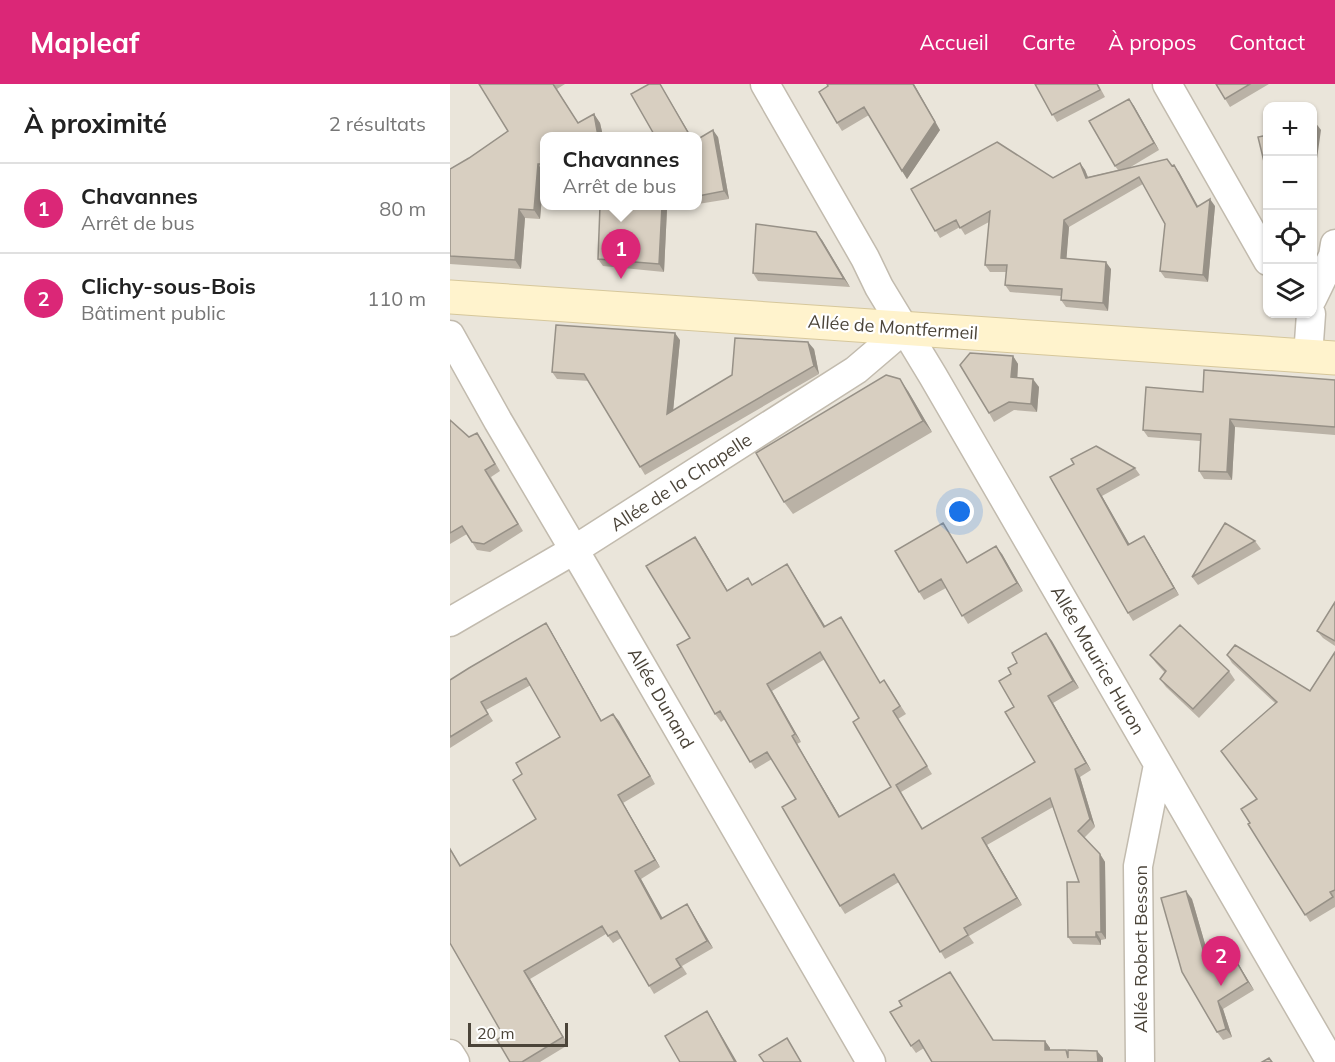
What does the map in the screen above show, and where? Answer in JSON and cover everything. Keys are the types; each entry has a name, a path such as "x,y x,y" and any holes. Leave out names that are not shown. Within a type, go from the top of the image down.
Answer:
{"main road":[{"name":"Allée de Montfermeil","path":"450,297 1321,357"}],"street":[{"name":"Allée Maurice Huron","path":"765,84 865,258 879,287 933,376 1331,1062"},
{"path":"1167,84 1263,252"},
{"path":"1317,289 1333,256 1335,244"},
{"path":"1312,318 1321,357"},
{"name":"Allée de la Chapelle","path":"450,622 574,550 856,370 904,329"},
{"name":"Allée Dunand","path":"450,335 871,1062"},
{"name":"Allée Robert Besson","path":"1140,1062 1138,866 1158,765"},
{"path":"450,1054 455,1062"}],"shaded area":[{"path":"450,84 1335,84 1335,1062 450,1062"}],"building":[{"path":"479,84 553,84 578,123 594,114 597,132 540,132 540,164 538,164 534,210 519,209 515,260 450,256 450,169 508,131"},
{"path":"649,84 660,84 688,132 653,132 631,94"},
{"path":"827,84 913,84 935,122 902,171 864,107 837,123 819,92 828,86"},
{"path":"1035,84 1097,84 1100,90 1052,115"},
{"path":"1216,84 1250,84 1225,99"},
{"path":"1129,99 1154,143 1115,166 1089,121"},
{"path":"713,130 724,191 702,195 702,137"},
{"path":"1263,136 1263,158 1258,137"},
{"path":"997,142 1053,178 1080,163 1086,178 1167,159 1172,166 1174,165 1197,207 1210,199 1203,275 1160,271 1165,224 1139,177 1064,220 1061,258 1106,262 1103,303 1061,300 1062,289 1005,285 1007,265 985,265 990,211 960,228 956,220 935,231 911,189"},
{"path":"600,210 662,210 659,264 598,259"},
{"path":"756,224 816,232 844,279 753,273"},
{"path":"556,325 675,333 667,414 732,375 735,338 808,342 814,366 640,467 584,374 552,372"},
{"path":"970,353 1013,356 1011,377 1033,379 1031,404 1009,402 989,413 960,365"},
{"path":"1204,370 1335,380 1335,427 1230,419 1227,472 1199,471 1201,434 1143,430 1146,387 1203,392"},
{"path":"886,375 900,379 923,421 784,502 756,453"},
{"path":"450,420 469,437 477,433 495,464 485,470 518,524 484,544 472,542 462,526 450,533"},
{"path":"1096,446 1135,468 1097,489 1128,545 1144,536 1174,588 1128,613 1050,477 1074,464 1071,459"},
{"path":"943,523 967,563 996,546 1017,583 962,616 941,579 919,592 895,551"},
{"path":"1225,523 1255,541 1192,577"},
{"path":"695,537 727,591 748,578 752,585 787,564 824,627 841,617 880,683 884,680 900,706 893,711 927,766 896,785 922,829 1035,762 1005,712 1014,707 999,681 1011,674 1008,668 1017,663 1012,653 1046,633 1073,681 1048,696 1086,763 1075,769 1090,819 1078,831 1100,854 1101,932 1096,932 1096,937 1068,937 1067,882 1079,882 1050,798 982,838 1017,898 964,928 968,935 940,952 894,874 840,906 782,807 796,799 767,752 750,762 720,711 715,714 677,645 690,638 646,566","holes":["820,652 859,718 853,722 891,787 839,817 792,736 795,734 767,684"]},
{"path":"1335,602 1335,641 1317,631"},
{"path":"546,623 601,721 613,714 650,776 618,795 655,860 635,871 661,919 687,904 707,941 676,959 681,967 649,986 617,931 608,936 602,926 524,971 563,1037 522,1062 510,1062 497,1040 503,1035 450,943 450,849 460,866 536,819 513,780 522,774 516,763 560,737 526,678 481,702 488,714 450,737 450,680"},
{"path":"1180,625 1229,671 1193,709 1160,679 1166,671 1150,655"},
{"path":"1235,645 1310,691 1335,652 1335,890 1330,892 1333,897 1305,915 1241,809 1257,799 1221,751 1277,702 1227,655"},
{"path":"1186,891 1206,960 1228,947 1248,982 1218,1001 1226,1029 1217,1032 1182,972 1161,898"},
{"path":"950,972 993,1040 1045,1041 1045,1050 1066,1050 1068,1058 1068,1050 1097,1051 1098,1062 932,1062 919,1040 911,1046 890,1012 902,1006 899,1001"},
{"path":"707,1011 735,1062 680,1062 665,1036"},
{"path":"787,1038 801,1062 764,1062 759,1055"}],"place":[{"name":"Chavannes","path":"621,279"},
{"name":"Clichy-sous-Bois","path":"1221,986"}]}
